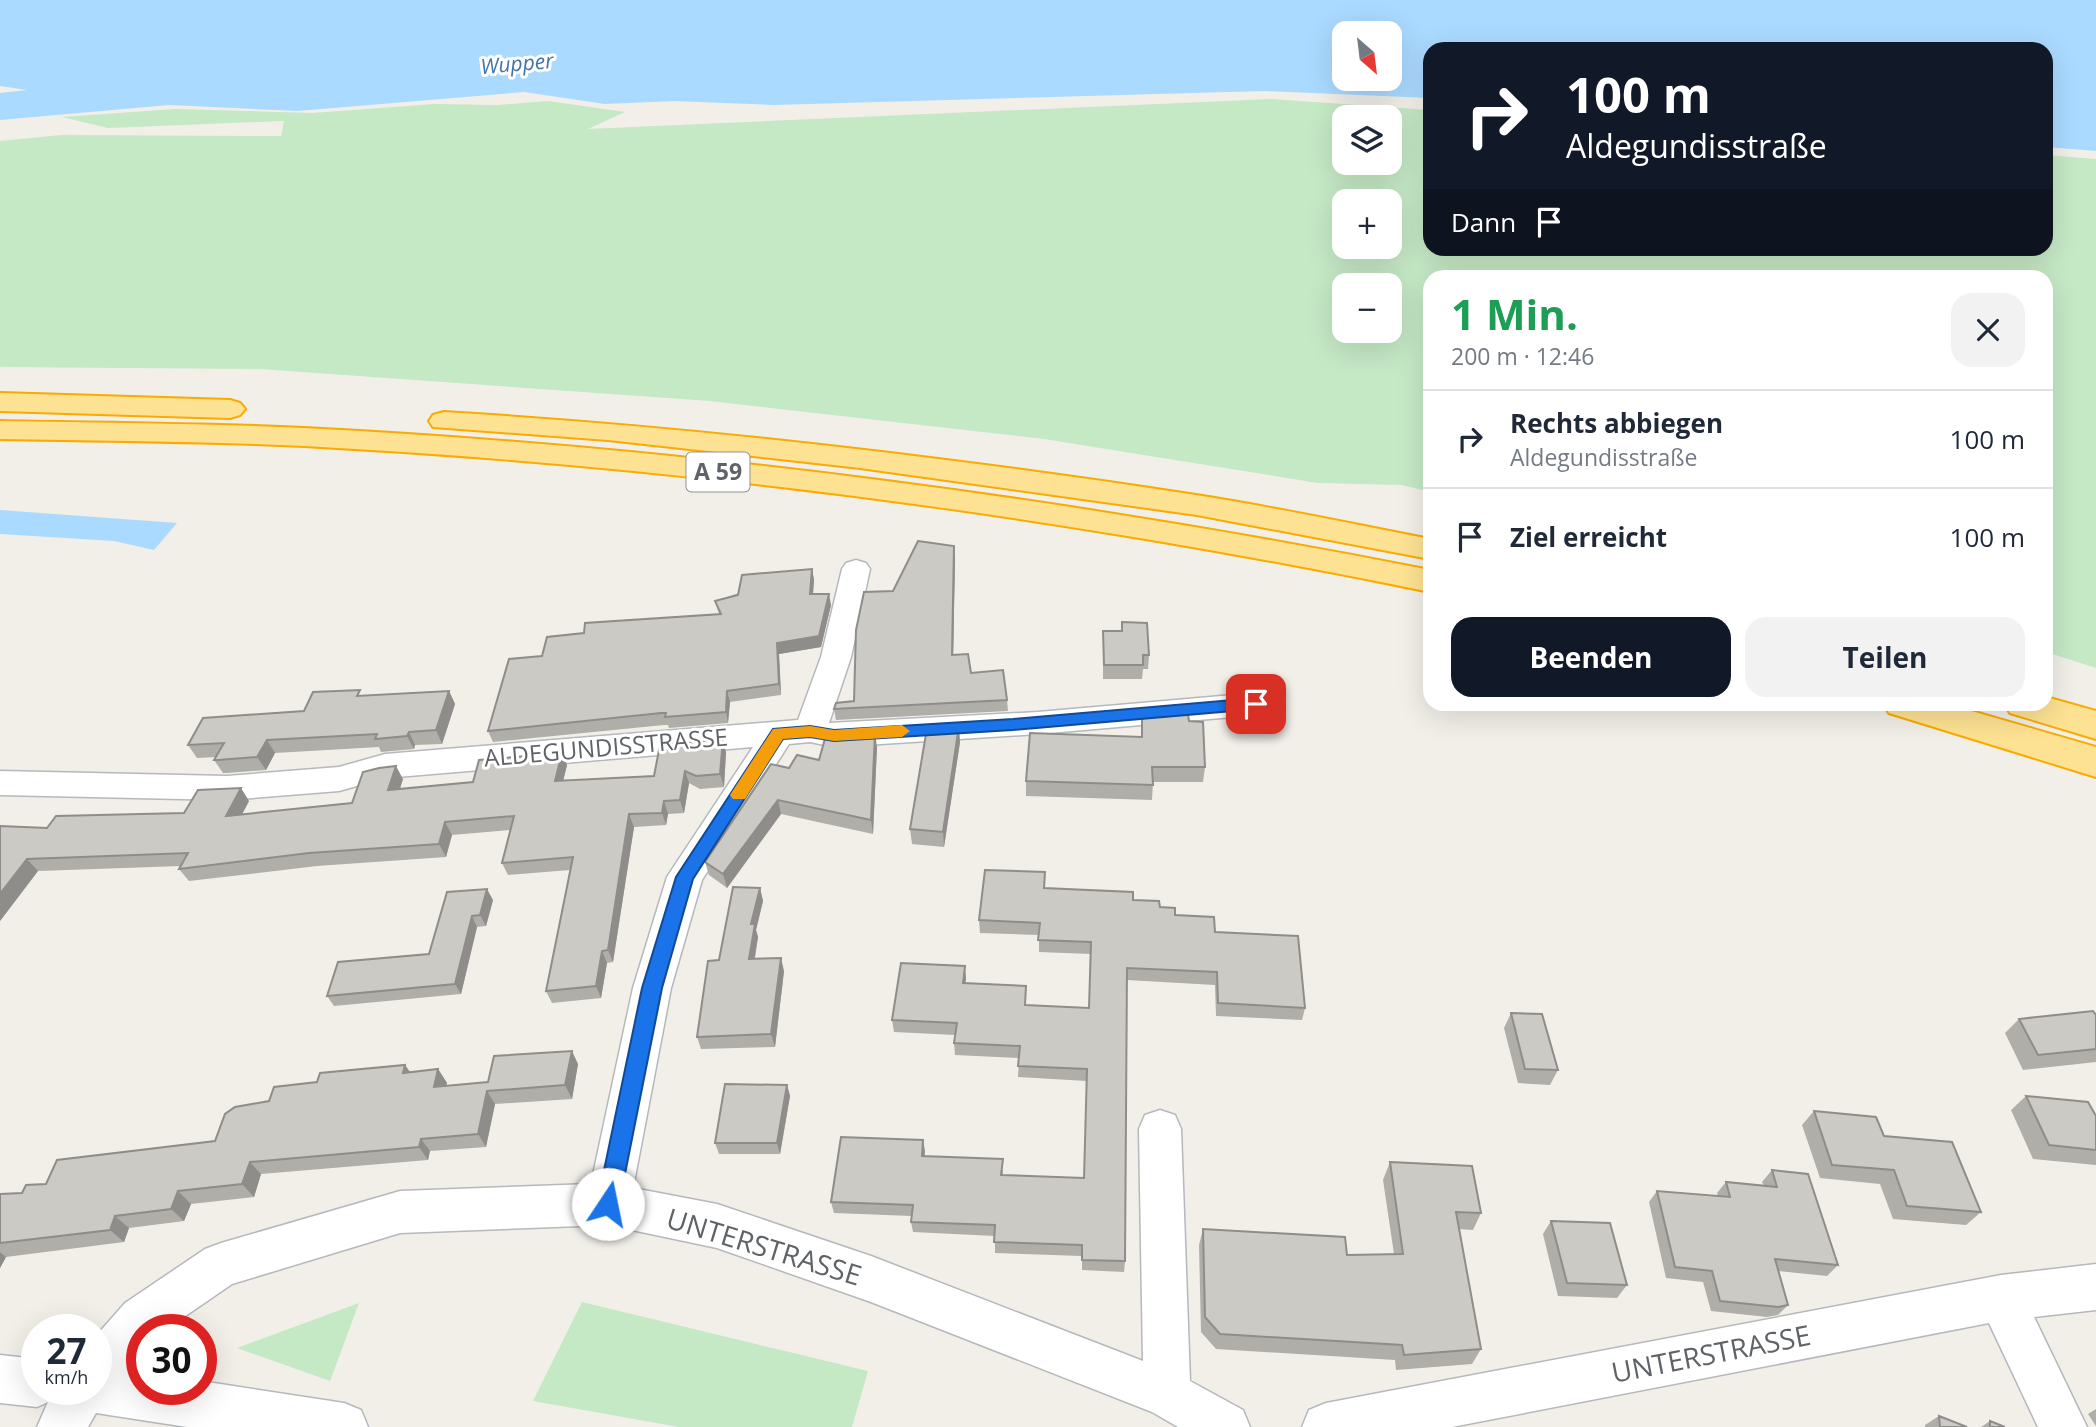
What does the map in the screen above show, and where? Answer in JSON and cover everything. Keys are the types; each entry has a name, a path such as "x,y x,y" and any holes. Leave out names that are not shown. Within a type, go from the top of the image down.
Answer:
{"highway":[{"name":"A 59","path":"0,402 329,414 608,431 860,459 1197,505 1423,548"},
{"name":"A 59","path":"0,430 303,437 564,456 751,475 1160,531 1285,551 1423,580"},
{"path":"1926,711 2096,762"},
{"path":"2048,711 2096,725"}],"street":[{"path":"608,1204 652,988 685,877 794,732 836,657 856,569"},
{"name":"ALDEGUNDISSTRASSE","path":"0,783 227,788 339,779 385,766 794,732 834,735 984,726 1256,704"},
{"path":"1160,1129 1167,1394"},
{"name":"UNTERSTRASSE","path":"112,1353 141,1319 221,1265 400,1212 608,1204 717,1226 872,1279 1167,1394 1226,1427"},
{"name":"UNTERSTRASSE","path":"1326,1427 2001,1298 2096,1287"},
{"path":"2001,1298 2063,1427"},
{"path":"0,1379 21,1381"},
{"path":"112,1392 344,1427"},
{"path":"61,1427 73,1405"}],"green space":[{"path":"1271,99 1358,105 1332,105 1332,175 1402,175 1402,108 1423,110 1423,256 2053,256 2053,156 2096,159 2096,668 2053,654 2053,270 1423,270 1423,490 1402,485 1318,483 1044,439 710,401 260,369 0,367 0,141 61,135 281,136 284,121 108,128 62,117 176,109 312,113 435,104 497,105 548,101 625,112 588,129"},
{"path":"582,1302 868,1371 852,1427 679,1427 533,1401"},
{"path":"359,1303 330,1381 237,1348"}],"water":[{"name":"Wupper","path":"0,0 2096,0 2096,151 2053,148 2053,42 1423,42 1423,98 1264,91 774,105 674,101 605,104 524,92 297,111 169,105 0,120 0,93 27,90 0,86"},
{"path":"0,510 177,523 154,550 114,541 0,534"}],"building":[{"path":"918,541 954,546 952,655 968,654 971,673 1003,670 1007,700 834,709 836,703 854,701 856,630 864,592 893,591"},
{"path":"812,569 810,594 829,594 819,636 777,643 779,684 727,691 726,712 665,717 666,713 661,713 488,731 509,659 542,656 547,637 584,633 585,623 721,614 715,601 738,595 742,575"},
{"path":"1122,622 1147,623 1149,655 1143,655 1143,665 1104,665 1103,631 1122,631"},
{"path":"360,690 357,696 449,691 436,730 409,732 407,736 375,739 377,734 267,740 257,757 218,760 214,760 224,743 188,745 203,718 304,711 313,692"},
{"path":"1142,713 1188,714 1189,721 1203,722 1205,767 1152,767 1153,785 1026,781 1030,733 1142,737"},
{"path":"959,726 943,832 910,829 927,728"},
{"path":"875,733 871,820 778,800 723,874 705,862 771,764 789,768 797,755 819,760 826,735"},
{"path":"723,739 720,774 696,776 685,771 680,800 664,801 662,813 629,814 608,950 602,951 596,986 546,991 573,857 502,863 514,816 445,822 439,844 309,853 179,869 188,853 27,859 0,894 0,826 47,828 56,816 184,813 198,790 241,788 226,816 352,803 363,772 379,768 396,766 388,790 473,782 479,760 562,753 555,781 654,776 660,745"},
{"path":"985,870 1045,872 1044,888 1133,892 1133,900 1159,901 1160,907 1175,908 1175,915 1214,917 1215,932 1298,936 1305,1008 1218,1003 1217,972 1127,968 1125,1261 1082,1260 1082,1245 994,1242 995,1225 911,1222 913,1205 831,1202 841,1137 923,1140 922,1156 1003,1159 1001,1175 1084,1178 1087,1069 1018,1066 1020,1046 954,1043 957,1023 892,1020 901,963 965,966 963,983 1026,986 1025,1005 1089,1008 1091,942 1038,940 1040,923 979,920"},
{"path":"733,887 760,888 751,924 755,924 749,959 781,958 771,1034 697,1037 708,961 719,960"},
{"path":"487,889 480,915 472,916 455,984 327,996 338,962 429,954 447,892"},
{"path":"2093,1011 2096,1015 2096,1049 2038,1055 2019,1019"},
{"path":"1511,1013 1542,1014 1558,1070 1525,1069"},
{"path":"572,1051 565,1085 487,1091 478,1134 421,1139 419,1147 250,1162 242,1184 178,1191 171,1209 115,1216 110,1230 0,1243 0,1194 22,1193 26,1185 46,1184 57,1160 215,1141 225,1114 235,1107 269,1101 274,1087 317,1082 320,1073 405,1065 403,1073 438,1069 434,1087 488,1082 494,1056"},
{"path":"725,1084 787,1085 777,1143 715,1143"},
{"path":"2026,1096 2088,1102 2096,1116 2096,1150 2049,1145"},
{"path":"1814,1111 1876,1117 1884,1136 1952,1142 1981,1212 1907,1206 1894,1170 1832,1165"},
{"path":"1390,1162 1472,1166 1481,1213 1456,1212 1481,1349 1404,1355 1402,1345 1220,1334 1205,1317 1203,1229 1345,1237 1347,1255 1403,1254"},
{"path":"1772,1170 1808,1174 1838,1265 1775,1259 1788,1305 1778,1307 1720,1301 1712,1271 1675,1267 1657,1191 1730,1197 1726,1182 1777,1187"},
{"path":"1551,1221 1610,1223 1627,1285 1567,1283"},
{"path":"1939,1416 1967,1427 1940,1427"},
{"path":"1990,1421 2005,1427 1990,1427"}],"slow traffic":[{"path":"739,795 779,733 810,731 834,735 902,731"}],"route":[{"path":"608,1204 652,988 685,877 779,733 810,731 834,735 1013,724 1256,704"}]}
